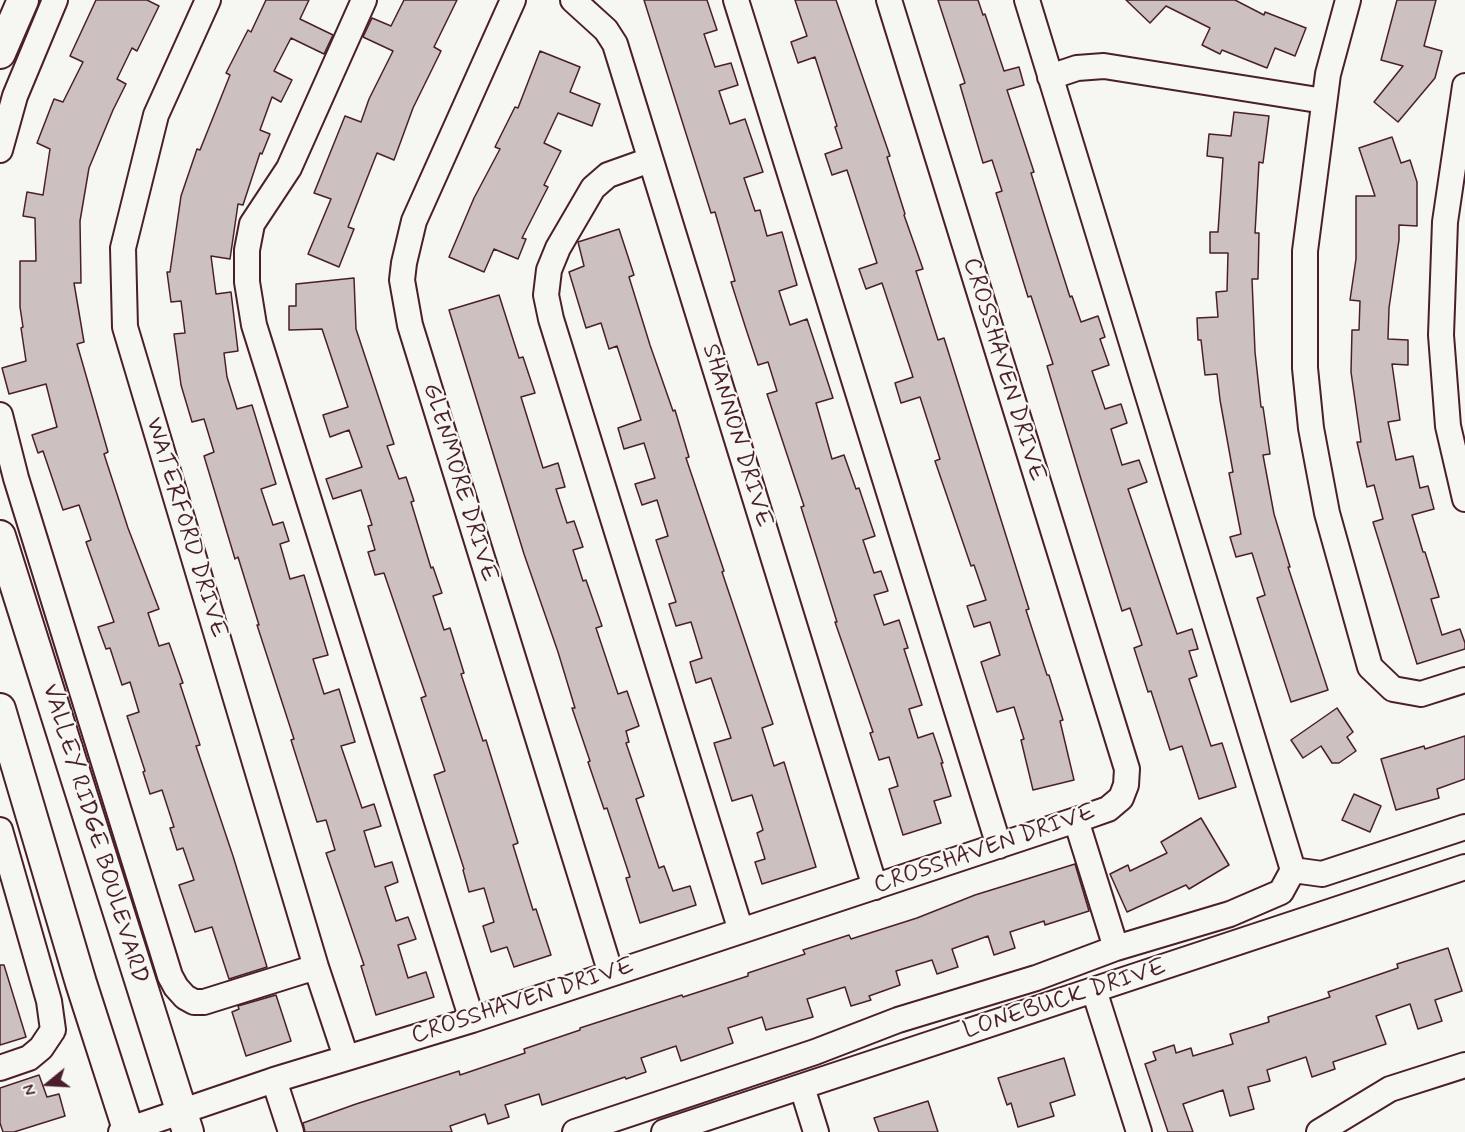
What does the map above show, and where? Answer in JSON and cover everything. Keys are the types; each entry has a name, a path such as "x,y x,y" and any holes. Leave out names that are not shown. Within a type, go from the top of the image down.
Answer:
{"main road":[{"path":"0,53 23,0"},
{"name":"VALLEY RIDGE BOULEVARD","path":"0,536 184,1121"},
{"path":"0,709 126,1131"}],"street":[{"path":"0,150 15,96 55,0"},
{"name":"WATERFORD DRIVE","path":"208,0 153,126 123,248 125,327 316,967 346,1057"},
{"path":"363,0 289,168 252,224 247,250 247,282 254,325 472,1020"},
{"name":"GLENMORE DRIVE","path":"513,0 414,221 402,280 410,325 610,974"},
{"name":"SHANNON DRIVE","path":"573,0 606,30 615,44 875,887"},
{"path":"736,0 999,846"},
{"name":"CROSSHAVEN DRIVE","path":"126,1131 184,1121 274,1080 472,1020 999,846 1108,809 1121,798 1126,785 1127,770 889,0"},
{"path":"575,1132 815,1052 898,1020 1036,978 1116,948 1230,914 1281,892 1293,870 1027,0"},
{"path":"1348,0 1328,74 1305,251 1305,368 1311,428 1328,513 1370,667 1393,689 1421,694 1465,680"},
{"path":"1050,77 1077,68 1104,66 1324,101"},
{"path":"1465,86 1444,222 1441,335 1448,426 1465,499"},
{"path":"650,159 608,175 593,188 558,248 549,270 546,295 554,330 741,931"},
{"path":"0,415 16,478 170,976 176,987 184,997 194,1002 204,1002 316,967"},
{"path":"1076,820 1116,948"},
{"path":"1293,870 1322,874 1465,827"},
{"path":"0,830 49,1001 53,1030 41,1048 30,1058 0,1068"},
{"name":"LONEBUCK DRIVE","path":"664,1132 1465,867"},
{"path":"1094,990 1140,1132"},
{"path":"1319,1132 1390,1089 1465,1065"},
{"path":"274,1080 291,1132"},
{"path":"802,1087 816,1132"}],"building":[{"path":"96,0 147,0 159,6 137,51 132,48 117,79 126,84 89,168 80,221 81,283 74,283 84,342 77,344 108,452 104,454 128,528 159,609 148,613 159,646 169,643 183,683 180,684 200,745 196,746 267,967 229,979 212,927 195,932 179,885 194,880 183,848 177,850 170,828 174,827 162,790 150,794 143,772 145,771 127,716 139,712 130,682 122,685 110,648 106,649 98,627 114,622 86,542 91,540 79,505 63,510 43,451 38,453 32,435 57,427 46,384 9,394 2,368 26,361 21,328 23,327 20,307 20,261 36,261 35,218 23,216 27,192 43,195 50,149 37,143 54,99 63,102 83,62 70,56"},
{"path":"266,0 309,0 300,19 333,35 324,54 291,38 274,71 292,80 281,102 272,97 260,130 270,134 262,154 260,153 243,205 238,204 230,259 211,256 216,294 231,292 238,351 224,353 227,377 237,409 252,405 276,484 261,489 273,525 283,522 289,541 280,544 290,579 304,575 328,655 313,659 324,694 339,689 355,742 341,746 362,808 374,804 381,826 364,831 375,867 392,862 398,882 385,887 396,921 408,917 416,939 398,945 408,978 426,972 434,997 376,1015 361,966 364,965 326,853 335,850 326,820 317,822 291,740 294,739 257,625 259,625 238,557 235,559 204,456 214,452 204,419 192,422 181,385 174,334 185,333 181,301 171,302 167,272 170,272 181,196 197,149 200,150 230,75 226,73 248,30 251,32"},
{"path":"404,0 457,0 434,47 441,51 413,108 394,160 377,153 348,227 354,229 339,267 308,254 331,199 314,193 345,116 361,122 369,99 393,51 363,37 372,18 391,26"},
{"path":"644,0 707,0 717,30 704,34 715,67 731,63 738,85 719,91 730,124 745,119 763,172 744,178 755,211 760,210 767,236 782,232 797,285 779,291 790,325 807,319 833,398 816,403 832,459 844,455 856,489 859,488 875,536 863,540 874,573 881,571 888,591 874,595 884,625 899,620 908,648 904,649 922,705 909,709 918,738 933,733 951,796 934,801 941,823 903,835 889,789 898,786 889,757 879,760 870,733 873,732 835,622 837,622 801,507 804,506 767,394 777,391 768,362 758,365 731,282 735,281 715,212 711,213"},
{"path":"795,0 836,0 890,156 887,157 923,269 916,271 938,340 944,338 1029,609 1026,610 1063,720 1060,721 1074,780 1033,790 1021,740 1024,739 1014,707 997,712 981,662 1000,655 990,622 974,627 967,606 986,600 974,565 971,566 935,461 940,459 920,397 901,403 895,383 913,377 882,283 866,289 859,269 877,263 847,170 832,175 825,154 842,148 815,57 798,63 791,42 807,36"},
{"path":"938,0 978,0 1004,71 1019,67 1024,85 1007,90 1034,172 1031,173 1070,297 1072,296 1081,322 1098,316 1105,337 1100,339 1109,365 1092,371 1105,409 1121,404 1127,423 1111,429 1122,465 1139,460 1147,482 1128,489 1177,634 1192,629 1198,649 1189,651 1197,676 1189,679 1211,746 1222,743 1236,787 1199,799 1182,746 1170,750 1151,691 1148,692 1134,648 1142,645 1130,608 1122,611 1047,366 1053,364 1031,296 1028,297 996,193 1002,191 992,160 983,163 960,85 965,83"},
{"path":"1126,0 1235,0 1264,15 1265,12 1306,28 1295,56 1275,48 1267,68 1222,50 1220,54 1202,45 1210,28 1166,6 1150,23"},
{"path":"1397,0 1436,0 1424,46 1442,51 1435,78 1398,122 1374,102 1403,66 1381,60"},
{"path":"540,51 580,67 570,92 600,104 592,126 558,113 544,143 561,151 544,185 548,187 522,238 526,239 518,259 494,249 484,272 449,257 474,198 500,149 495,147 515,107 518,108"},
{"path":"1234,112 1269,116 1263,163 1259,162 1255,233 1259,233 1258,279 1252,279 1255,352 1261,407 1263,407 1270,454 1263,455 1274,514 1290,567 1288,567 1328,690 1291,702 1257,598 1265,595 1252,553 1236,557 1230,537 1241,534 1229,473 1233,472 1217,374 1205,375 1201,340 1198,340 1197,318 1218,317 1216,292 1227,291 1228,253 1210,253 1210,232 1218,232 1223,158 1207,156 1209,134 1231,136"},
{"path":"1392,137 1401,163 1410,160 1417,182 1417,226 1399,225 1389,308 1388,339 1408,340 1408,365 1392,364 1400,420 1388,422 1396,460 1413,456 1420,488 1428,486 1434,509 1412,515 1439,597 1431,599 1442,635 1460,629 1465,643 1465,649 1417,664 1373,522 1383,519 1374,485 1367,487 1357,442 1361,442 1351,372 1352,330 1359,330 1360,301 1350,300 1356,259 1356,196 1375,196 1359,148"},
{"path":"619,229 634,275 629,277 650,345 673,411 675,410 689,457 686,458 773,724 762,728 774,766 784,762 816,867 762,884 755,862 765,859 757,833 763,830 752,795 732,801 714,743 731,738 711,678 696,683 690,662 702,658 691,622 676,626 669,604 676,602 656,540 668,536 657,500 642,505 635,484 655,478 644,443 624,449 618,428 641,420 617,346 609,349 601,323 586,328 569,272 584,266 578,242"},
{"path":"354,278 356,329 394,444 387,446 399,479 406,477 414,501 411,502 431,568 433,567 442,593 433,596 444,630 450,628 464,673 461,674 483,741 486,740 518,843 513,845 533,910 536,909 551,955 514,967 507,947 491,952 483,926 494,922 484,888 469,892 464,869 434,775 445,771 421,698 426,696 384,573 375,575 368,552 375,550 368,526 372,525 361,490 333,499 326,479 362,467 349,430 330,437 323,415 348,407 322,329 289,330 289,306 296,306 296,284"},
{"path":"499,295 519,358 523,357 535,393 521,397 543,468 558,463 565,487 556,489 567,523 574,521 583,547 573,550 602,626 596,628 618,694 627,691 639,726 626,731 629,742 626,743 644,796 636,799 659,868 664,866 673,891 690,886 696,905 640,923 626,878 630,877 607,808 604,809 588,762 590,761 572,708 575,708 558,652 524,554 449,310"},
{"path":"1337,708 1353,732 1347,737 1356,751 1339,763 1332,763 1321,746 1303,758 1291,740"},
{"path":"1465,736 1465,779 1437,789 1439,798 1396,810 1381,759 1424,746 1425,749"},
{"path":"1354,794 1381,806 1370,832 1342,820"},
{"path":"1201,818 1229,865 1189,889 1186,885 1127,912 1110,874 1128,865 1130,871 1167,853 1161,842"},
{"path":"1075,864 1089,911 1045,925 1044,921 1010,932 1015,948 994,955 988,936 952,949 958,967 937,974 932,960 896,971 900,985 869,996 871,1000 851,1006 845,987 807,999 813,1017 766,1030 762,1017 728,1028 733,1043 681,1061 676,1046 641,1058 646,1072 542,1105 539,1094 505,1105 509,1117 488,1124 485,1114 450,1126 452,1132 305,1132 303,1123 356,1104 459,1071 460,1075 525,1053 524,1049 580,1030 580,1028 748,976 748,973 805,954 803,950 849,935 851,939 917,918 975,895"},
{"path":"1448,948 1462,991 1435,1000 1442,1021 1418,1029 1410,1004 1376,1016 1386,1044 1333,1062 1335,1069 1312,1077 1306,1057 1267,1070 1270,1081 1248,1087 1254,1109 1230,1116 1223,1090 1183,1104 1193,1132 1168,1132 1145,1064 1156,1060 1153,1052 1174,1045 1176,1053 1191,1048 1193,1056 1233,1044 1230,1034 1269,1022 1268,1017 1330,997 1328,992 1398,968 1397,964"},
{"path":"0,965 4,965 26,1037 0,1045"},
{"path":"276,995 291,1041 246,1056 232,1012 239,1009 238,1006"},
{"path":"1064,1058 1075,1095 1050,1103 1054,1116 1018,1127 1011,1103 1007,1105 998,1078"},
{"path":"39,1075 47,1097 59,1094 65,1116 14,1132 3,1132 0,1123 0,1088"},
{"path":"928,1101 938,1132 879,1132 874,1118"}]}
